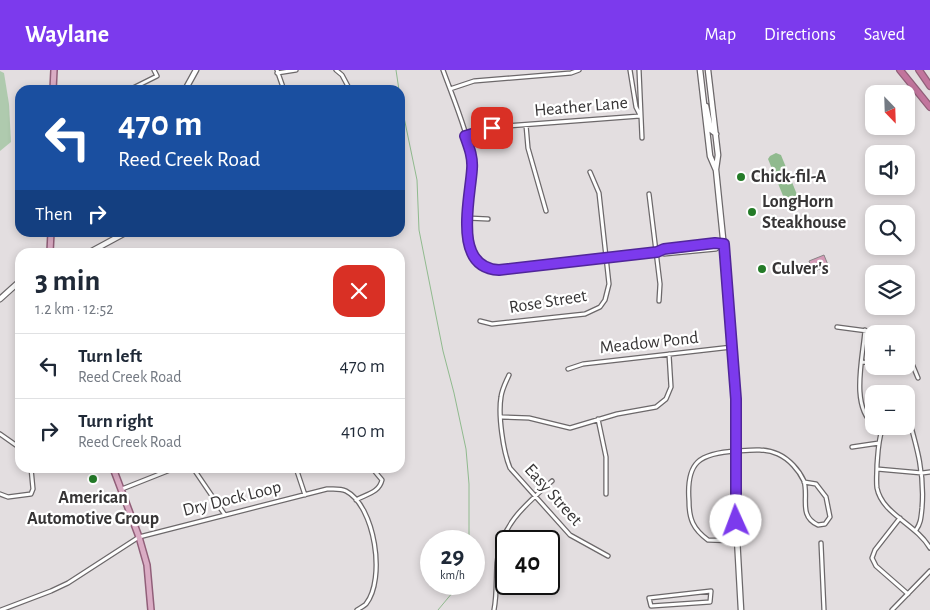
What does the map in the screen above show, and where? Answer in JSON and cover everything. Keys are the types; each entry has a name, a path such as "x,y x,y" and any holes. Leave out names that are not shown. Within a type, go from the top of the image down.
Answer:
{"highway":[{"path":"900,70 930,107"},
{"path":"919,70 930,86"}],"main road":[{"path":"53,85 54,70"},
{"path":"115,473 139,537 147,565 151,610"}],"street":[{"path":"139,85 157,76 154,70"},
{"path":"188,85 196,70"},
{"path":"282,85 277,71 296,70"},
{"path":"336,70 342,75 347,85"},
{"path":"443,70 470,150 472,168 467,218 472,254 476,261 491,270 657,252 664,249 715,243 724,244"},
{"path":"450,88 474,81 571,73 579,70"},
{"path":"630,70 636,107 640,116"},
{"path":"639,70 642,138"},
{"path":"700,70 710,156 716,170"},
{"path":"708,70 718,154 716,170 733,347 737,451 735,502 741,610"},
{"path":"702,89 712,130 716,134"},
{"name":"Heather Lane","path":"465,136 489,128 640,116"},
{"path":"526,125 528,148 546,211"},
{"name":"Rose Street","path":"480,321 492,324 593,311 600,307 608,292 606,258 599,193 590,172"},
{"path":"649,194 657,252 660,301"},
{"path":"467,218 488,219"},
{"path":"97,248 118,237"},
{"path":"0,299 15,286"},
{"path":"837,327 865,330 859,397 860,405 865,415"},
{"name":"Meadow Pond","path":"568,369 583,364 733,347"},
{"path":"502,417 529,418 564,428 648,409 663,402 671,387 669,354"},
{"path":"915,372 918,378"},
{"name":"Easy Street","path":"509,375 501,396 502,417 507,460 515,475 570,535 608,556"},
{"path":"598,420 606,457 606,494"},
{"path":"0,434 15,444"},
{"path":"881,435 876,478 879,496 900,518 922,535 930,548"},
{"path":"913,435 924,486 921,522 916,530"},
{"path":"852,447 879,443"},
{"path":"738,541 712,540 698,531 690,516 688,488 690,471 699,460 715,452 756,449 777,453 789,460 804,482 804,504 807,516 818,526 825,524 830,517 826,497 816,484 804,482"},
{"path":"877,469 930,472"},
{"path":"0,494 8,497 31,494 33,489 31,473"},
{"path":"122,489 162,473"},
{"path":"196,473 225,516"},
{"path":"297,473 305,495"},
{"path":"357,610 366,604 371,594 376,563 375,538 356,500 375,492 380,487 382,480 376,473"},
{"path":"506,530 519,511 552,481"},
{"name":"Dry Dock Loop","path":"0,610 68,583 139,537 329,489 345,490 356,500"},
{"path":"900,518 872,558 876,566 908,594"},
{"path":"820,543 824,610"},
{"path":"892,610 930,571"},
{"path":"711,591 712,598 710,602 689,603 651,606 649,598 711,591"},
{"path":"494,610 496,595"},
{"path":"689,603 690,610"}],"shaded area":[{"path":"0,71 4,73 9,104 11,142 0,151"},
{"path":"776,153 781,155 800,202 800,207 795,210 788,208 768,159"}],"building":[{"path":"824,255 828,265 813,272 809,261"}],"waterway":[{"path":"396,70 398,85"},
{"path":"405,122 417,180 419,230 443,351 466,449 469,484 469,530"},
{"path":"438,610 450,595"}],"place":[{"name":"Chick-fil-A","path":"741,177"},
{"name":"LongHorn Steakhouse","path":"752,212"},
{"name":"Culver's","path":"762,269"},
{"name":"American Automotive Group","path":"93,479"}],"route":[{"path":"492,128 465,136 472,158 467,212 469,246 476,261 491,270 657,252 664,249 715,243 724,244 736,399 736,521"}]}
